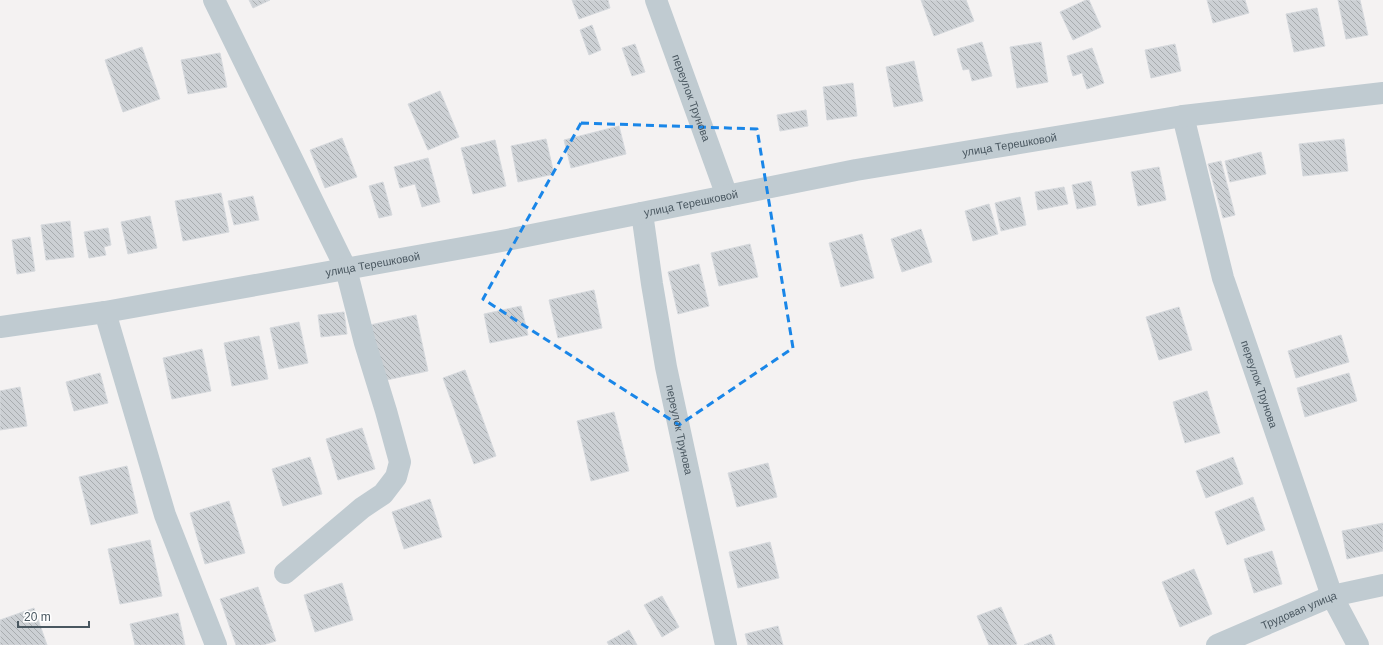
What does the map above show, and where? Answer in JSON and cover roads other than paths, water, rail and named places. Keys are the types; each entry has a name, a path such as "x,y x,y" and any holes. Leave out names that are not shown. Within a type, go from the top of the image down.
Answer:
{"street":[{"path":"214,0 346,269 365,343 400,462 396,477 384,494 362,508 285,573"},
{"name":"переулок Трунова","path":"656,0 727,196"},
{"name":"улица Терешковой","path":"0,327 105,312 507,240 856,170 1183,116 1383,94"},
{"name":"переулок Трунова","path":"1183,116 1223,278 1332,596 1358,645"},
{"name":"переулок Трунова","path":"642,213 666,367 726,645"},
{"path":"105,312 166,515 216,645"},
{"name":"Трудовая улица","path":"1217,645 1332,596 1383,585"}]}
